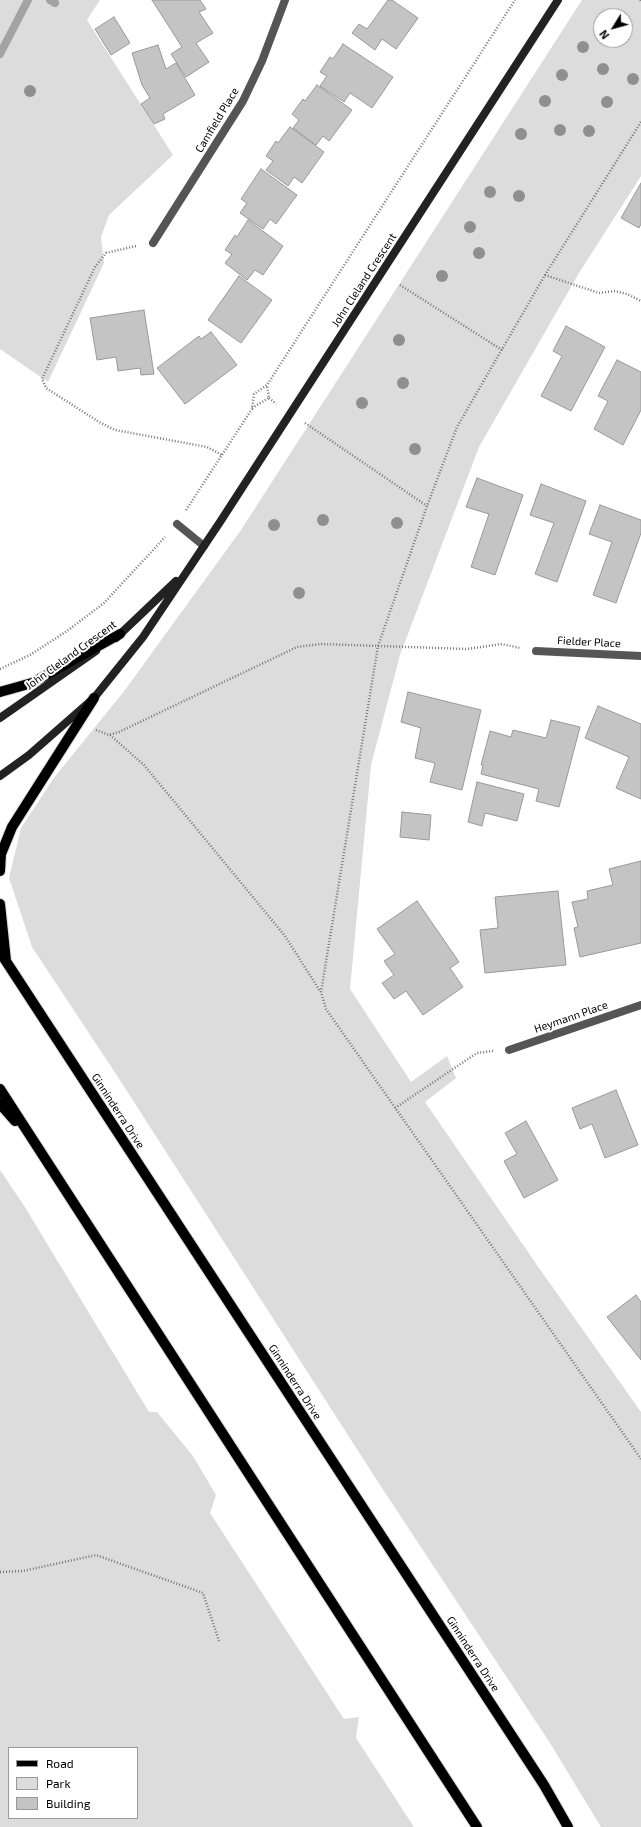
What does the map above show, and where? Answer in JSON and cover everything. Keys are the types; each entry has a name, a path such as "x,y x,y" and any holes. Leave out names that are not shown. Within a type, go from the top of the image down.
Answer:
{"main road":[{"path":"0,692 32,683 120,634"},
{"path":"0,871 0,854 12,827 94,698"},
{"path":"0,904 6,962"},
{"name":"Ginninderra Drive","path":"0,952 544,1785 568,1827"},
{"path":"0,1089 477,1827"},
{"path":"0,1104 34,1141"}],"street":[{"name":"Camfield Place","path":"153,243 244,101 262,61 285,0"},
{"name":"John Cleland Crescent","path":"0,776 29,755 94,698 143,637 291,414 558,0"},
{"path":"177,524 204,546"},
{"name":"John Cleland Crescent","path":"0,718 120,634 186,571"},
{"name":"Fielder Place","path":"536,651 641,656"},
{"name":"Heymann Place","path":"509,1050 641,1004"}],"path":[{"path":"0,669 30,656 67,631 104,603 177,524 252,408 254,394 267,385 515,0"},
{"path":"321,992 378,646 427,506 457,427 545,275 641,122"},
{"path":"153,243 118,248 106,253 95,267 42,379 46,388 99,422 115,430 207,447 222,455"},
{"path":"545,275 599,294 615,291 627,294 641,301"},
{"path":"400,286 502,350"},
{"path":"267,385 269,398 427,506"},
{"path":"252,408 269,398"},
{"path":"109,734 119,732 297,647 322,644 467,649 502,644 536,651"},
{"path":"81,719 94,729 109,734 144,765 280,930 321,992 326,1009 641,1459"},
{"path":"395,1108 477,1053 509,1050"},
{"path":"0,1572 23,1571 96,1555 203,1593 219,1641"}],"green space":[{"path":"0,0 100,0 87,20 173,155 109,215 101,237 104,263 48,382 0,349"},
{"path":"582,0 641,0 641,176 579,273 479,447 400,655 371,765 350,989 411,1082 447,1056 456,1078 425,1102 539,1268 641,1412 641,1827 601,1827 550,1743 380,1485 116,1074 32,947 9,878 21,828 53,779 125,690 241,530"},
{"path":"0,1170 23,1204 149,1412 157,1412 193,1456 216,1495 210,1513 344,1719 359,1717 356,1738 414,1827 0,1827"}],"building":[{"path":"152,0 200,0 206,9 199,12 213,33 196,43 209,62 186,77 171,54 182,47"},
{"path":"388,0 392,0 418,18 396,49 382,39 375,50 352,33 359,24 367,29"},
{"path":"114,17 130,43 111,55 95,29"},
{"path":"343,44 393,77 372,108 350,93 344,102 320,86 327,76 320,72 330,57 333,59"},
{"path":"158,45 166,69 176,63 195,95 163,114 165,119 154,124 141,104 150,98 142,85 132,53"},
{"path":"317,85 352,110 329,141 323,136 316,145 293,128 299,120 292,114 303,99 305,101"},
{"path":"290,127 324,152 302,183 294,177 288,186 266,170 273,161 266,156 276,141 278,143"},
{"path":"261,169 297,195 276,224 270,219 263,229 240,213 247,203 241,199"},
{"path":"641,183 641,224 639,228 621,218"},
{"path":"248,220 283,246 263,275 255,270 247,280 225,263 232,254 225,250 235,235 237,237"},
{"path":"239,276 272,300 241,343 208,320"},
{"path":"144,310 154,374 141,375 140,368 118,371 116,357 97,360 90,318"},
{"path":"566,326 605,347 571,411 541,396 562,356 553,351"},
{"path":"211,332 237,365 185,404 157,368 199,336 201,339"},
{"path":"617,360 641,372 641,410 623,445 594,429 608,401 598,396"},
{"path":"477,478 523,495 495,575 471,567 489,514 466,507"},
{"path":"541,484 586,501 557,582 535,574 554,523 530,515"},
{"path":"600,505 641,520 641,533 616,603 593,595 612,542 589,534"},
{"path":"408,692 481,710 462,790 430,782 435,763 415,758 421,728 401,722"},
{"path":"598,706 641,724 641,799 616,788 629,757 585,738"},
{"path":"551,720 580,727 559,807 536,801 539,789 481,774 483,765 481,765 490,731 511,737 513,730 546,738"},
{"path":"477,782 524,794 517,821 485,813 482,826 468,822"},
{"path":"402,812 431,815 429,840 400,837"},
{"path":"641,861 641,943 580,957 574,928 578,927 572,902 588,899 587,891 613,885 609,869"},
{"path":"558,891 566,965 485,973 480,930 498,928 495,897"},
{"path":"417,901 459,962 450,968 463,987 423,1015 406,991 394,999 382,983 394,975 384,961 395,954 377,929"},
{"path":"616,1090 638,1145 605,1158 592,1124 580,1129 572,1108"},
{"path":"526,1121 558,1180 524,1198 504,1161 517,1154 505,1133"},
{"path":"636,1295 641,1302 641,1360 607,1317"}],"waterway":[{"path":"0,54 28,0"},
{"path":"50,0 55,3"}]}
